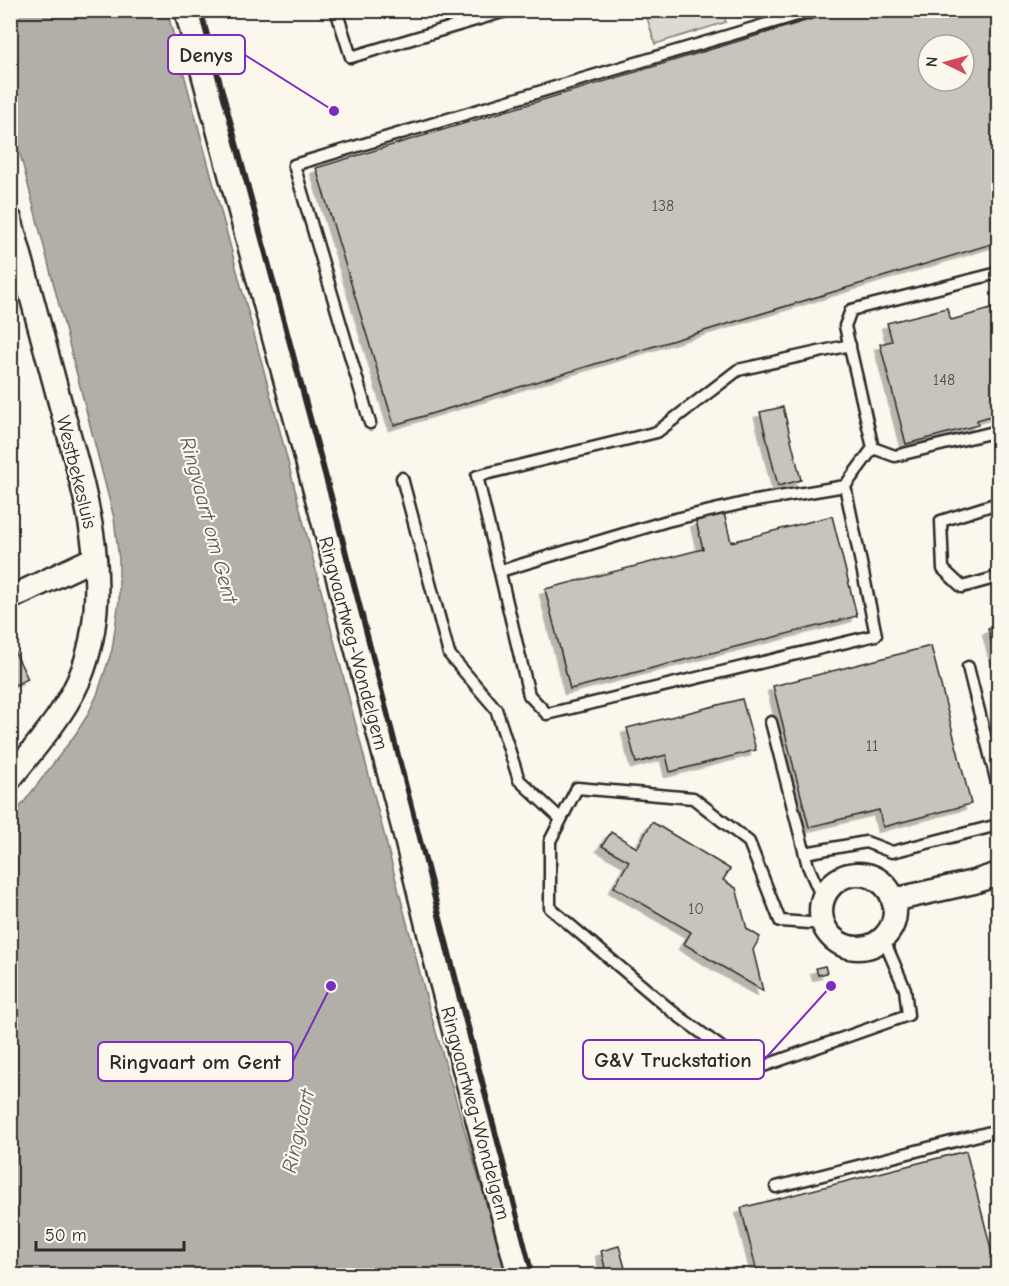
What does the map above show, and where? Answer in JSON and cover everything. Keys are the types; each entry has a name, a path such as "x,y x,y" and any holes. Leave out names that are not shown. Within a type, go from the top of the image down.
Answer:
{"street":[{"name":"Ringvaartweg-Wondelgem","path":"186,10 324,524 440,978 519,1275"},
{"name":"Westbekesluis","path":"10,219 90,513 98,605 83,670 59,716 10,779"},
{"path":"10,598 95,558"},
{"path":"861,874 873,877 883,884 893,900 894,917 891,928 873,945 862,948 850,947 839,942 824,924 821,912 823,900 837,880 849,875 861,874"},
{"path":"893,900 974,882 999,874"}],"lane":[{"path":"336,10 351,57 508,10"},
{"path":"370,423 294,165 814,10"},
{"path":"500,571 668,521 744,502 845,486 873,448 845,326 851,310 999,273"},
{"path":"845,486 876,635 547,714 529,695 477,476 657,432 738,369 850,345"},
{"path":"873,448 895,456 999,431"},
{"path":"402,478 449,654 496,709 519,780 561,819"},
{"path":"999,503 941,521 943,569 962,586 999,577"},
{"path":"968,667 999,787"},
{"path":"771,722 808,866 823,900"},
{"path":"824,924 780,921 749,842 693,798 577,788 550,841 550,908 673,1012 752,1070 908,1015 905,988 883,938"},
{"path":"805,853 866,842 892,852 999,825"},
{"path":"776,1187 999,1130"}],"shaded area":[{"path":"645,11 722,11 726,22 655,44"}],"water":[{"name":"Ringvaart","path":"10,11 167,11 275,412 429,1008 507,1275 11,1275 11,819 75,735 97,695 112,650 119,600 119,560 114,518 11,119"}],"building":[{"path":"842,10 998,10 998,242 394,425 316,168"},
{"path":"998,307 998,414 977,420 978,425 906,444 880,344 892,341 887,323 947,308 951,320"},
{"path":"783,407 801,480 778,486 760,412"},
{"path":"724,513 731,542 832,516 857,616 570,689 545,589 703,549 696,521"},
{"path":"998,626 998,668 988,629"},
{"path":"10,642 28,679 10,687"},
{"path":"931,646 971,804 883,827 879,810 809,827 773,686"},
{"path":"742,699 756,750 670,772 666,755 636,763 627,728"},
{"path":"652,822 730,869 723,880 736,888 747,929 760,937 753,950 763,991 684,944 691,932 614,887 629,861 602,846 611,832 637,848"},
{"path":"825,966 827,973 818,975 816,968"},
{"path":"966,1151 998,1276 758,1276 741,1208"},
{"path":"619,1246 626,1272 607,1276 601,1251"}],"railway":[{"path":"201,10 336,512 533,1276"}],"place":[{"name":"Denys","path":"334,111"},
{"name":"Ringvaart om Gent","path":"331,986"},
{"name":"G&V Truckstation","path":"831,986"}]}
